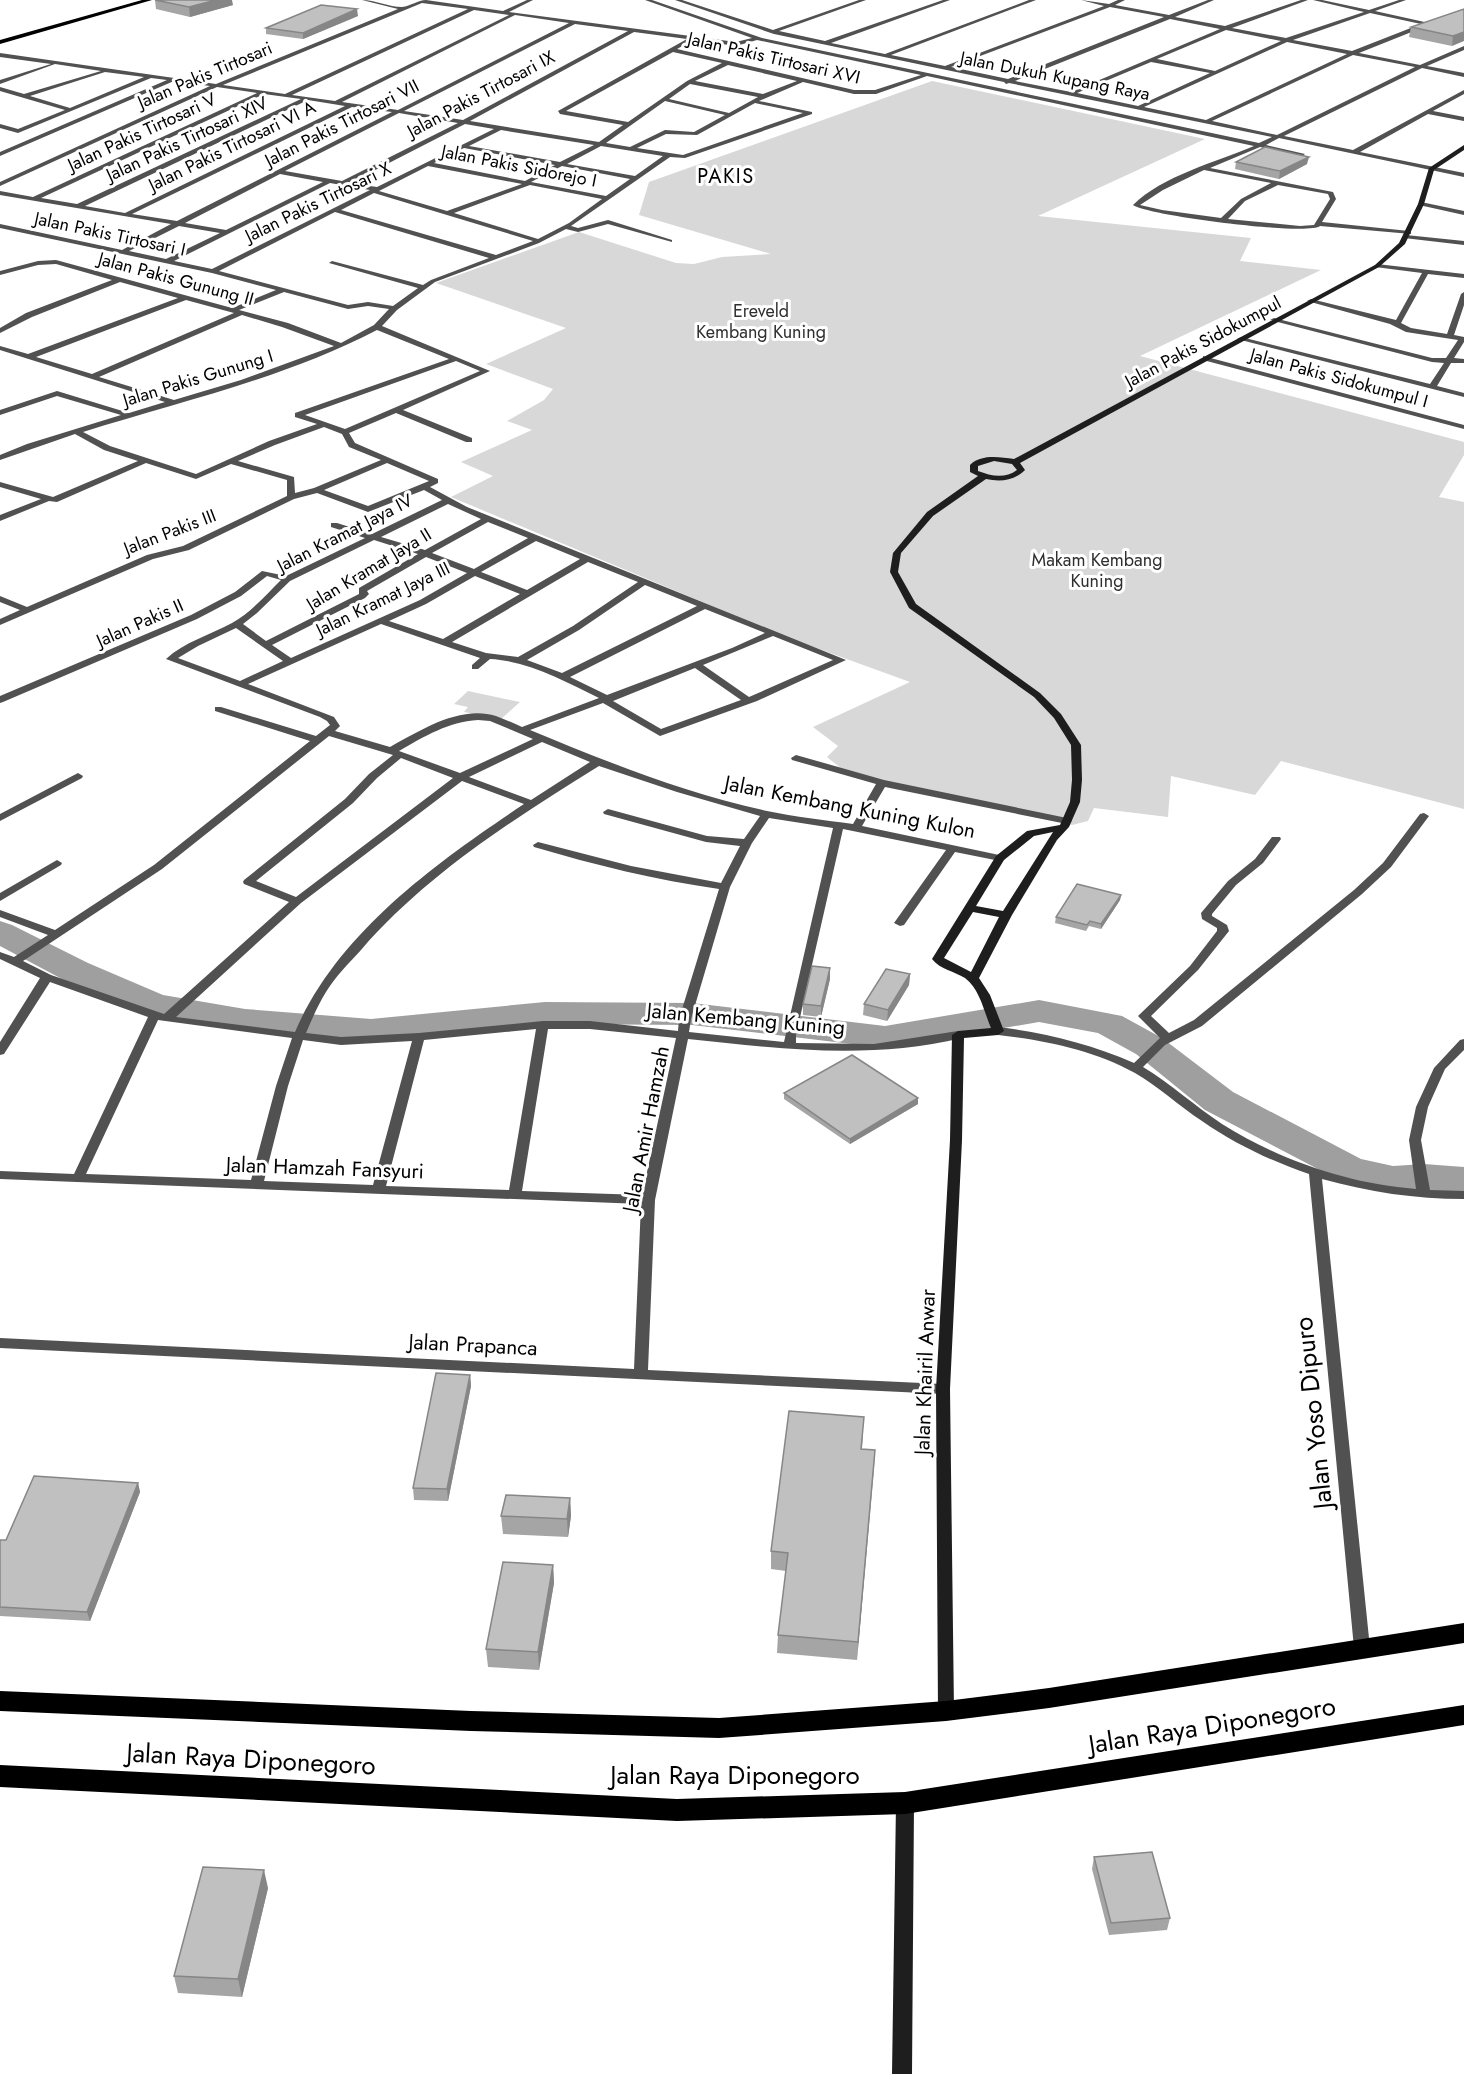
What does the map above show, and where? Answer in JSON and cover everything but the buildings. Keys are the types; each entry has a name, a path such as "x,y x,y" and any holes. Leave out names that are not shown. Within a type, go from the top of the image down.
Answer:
{"highway":[{"name":"Jalan Raya Diponegoro","path":"0,1701 471,1721 719,1728 946,1711 1049,1698 1464,1633"},
{"name":"Jalan Raya Diponegoro","path":"0,1776 677,1810 905,1803 1464,1715"}],"main road":[{"path":"0,35 124,0"},
{"path":"0,42 149,0"}],"street":[{"path":"364,0 401,8"},
{"path":"503,13 531,0"},
{"name":"Jalan Dukuh Kupang Raya","path":"646,0 759,39 1302,154"},
{"name":"Jalan Dukuh Kupang Raya","path":"677,0 774,32 1006,82 1464,175"},
{"path":"422,1 736,44 759,39 864,0"},
{"path":"825,43 948,0"},
{"path":"884,56 1034,0"},
{"path":"1083,0 1464,75"},
{"name":"Jalan Pakis Tirtosari XVI","path":"672,50 801,81 868,93 944,69 1123,0"},
{"path":"1006,82 1165,16 1212,0"},
{"path":"1071,94 1226,28 1306,0"},
{"path":"1315,0 1428,24"},
{"path":"1138,108 1287,40 1404,0"},
{"name":"Jalan Pakis Tirtosari","path":"0,184 216,86 422,1"},
{"path":"285,96 473,9"},
{"path":"335,103 514,14"},
{"path":"714,24 736,19"},
{"path":"1206,122 1353,53 1437,21"},
{"name":"Jalan Pakis Tirtosari VII","path":"124,251 574,22"},
{"name":"Jalan Pakis Tirtosari IX","path":"344,183 464,122 633,30"},
{"name":"Jalan Pakis Tirtosari XVI","path":"672,50 692,38"},
{"path":"1206,169 1332,194 1333,199 1320,224 1313,228 1148,210 1136,206 1141,200 1168,185 1258,146 1419,66 1464,48"},
{"path":"628,124 560,112 672,50"},
{"path":"0,53 57,64 145,74"},
{"path":"0,53 396,111 667,156 686,157 810,113 753,101"},
{"path":"1151,60 1213,72"},
{"path":"446,214 527,183 600,144 689,82 727,63"},
{"path":"0,82 57,64"},
{"path":"24,96 107,71"},
{"path":"0,126 16,131 153,76"},
{"path":"0,154 175,80"},
{"path":"630,149 666,132 694,134 763,96 801,81"},
{"path":"689,82 763,96"},
{"path":"0,89 72,110"},
{"path":"1353,153 1464,92"},
{"name":"Jalan Pakis Tirtosari V","path":"34,199 262,93"},
{"name":"Jalan Pakis Tirtosari XIV","path":"80,206 307,98"},
{"path":"663,99 728,114"},
{"name":"Jalan Pakis Tirtosari VI A","path":"127,214 351,105"},
{"path":"1427,112 1464,119"},
{"name":"Jalan Pakis Tirtosari X","path":"213,271 500,128"},
{"path":"462,146 635,178"},
{"path":"1406,238 1421,204 1431,169 1463,149"},
{"path":"565,228 667,156"},
{"name":"Jalan Pakis Sidorejo I","path":"427,164 605,198"},
{"path":"278,172 375,190 446,214 539,241"},
{"path":"168,261 329,181"},
{"path":"1224,219 1243,200 1276,183"},
{"path":"0,193 227,232"},
{"path":"1421,204 1464,213"},
{"path":"334,210 495,257"},
{"name":"Jalan Pakis Tirtosari I","path":"0,219 135,246"},
{"path":"565,228 578,230 608,222 670,241"},
{"path":"1320,224 1406,238 1464,243"},
{"name":"Jalan Pakis Tirtosari I","path":"0,226 213,271 348,307 368,304 394,308"},
{"name":"Jalan Pakis Gunung I","path":"0,458 129,415 244,382 341,346 377,327 394,308 423,286 539,241 565,228"},
{"name":"Jalan Pakis Sidokumpul","path":"1015,462 1377,266 1406,238"},
{"name":"Jalan Pakis Gunung II","path":"0,275 51,261 238,311 285,325 341,346"},
{"path":"332,263 423,286"},
{"path":"1377,266 1464,276"},
{"path":"1393,322 1398,321 1426,272"},
{"path":"0,275 10,283"},
{"path":"0,331 29,315 120,279"},
{"path":"92,377 285,289"},
{"path":"1450,337 1464,294"},
{"path":"28,357 188,297"},
{"path":"1311,301 1393,322 1409,330 1463,339 1432,387"},
{"path":"1274,320 1432,360 1464,361"},
{"path":"345,432 486,371 377,327"},
{"path":"1240,339 1464,395"},
{"path":"0,348 173,402"},
{"name":"Jalan Pakis Sidokumpul I","path":"1206,358 1464,427"},
{"path":"317,490 368,508 435,481 352,445 345,432 298,415 455,359"},
{"path":"0,413 57,393 129,415"},
{"path":"396,410 469,440"},
{"path":"77,432 107,448 195,477 325,424"},
{"path":"994,459 1015,462 1021,470 1016,475 995,478 984,476 974,472 974,465 978,462 994,459"},
{"path":"0,484 56,500 144,461"},
{"name":"Jalan Pakis III","path":"0,622 150,556 186,548 291,497 317,490 386,461"},
{"path":"231,462 291,479 291,497"},
{"path":"973,978 1006,915 1053,838 1065,824 1075,802 1076,745 1058,716 1037,695 912,606 894,572 897,554 930,514 984,476"},
{"path":"381,621 443,643 488,656 497,655 518,661 562,677 607,699 660,733 748,700 841,660 486,519 424,487"},
{"path":"0,519 47,499"},
{"name":"Jalan Kramat Jaya IV","path":"241,684 171,659 195,644 237,624 287,579 433,506 450,500"},
{"name":"Jalan Kramat Jaya II","path":"267,644 362,596 363,589 486,519"},
{"path":"334,525 424,553 529,594"},
{"name":"Jalan Kramat Jaya III","path":"241,684 423,602 536,537"},
{"path":"443,643 586,559"},
{"name":"Jalan Pakis II","path":"0,700 194,617 238,594 265,573 287,579"},
{"path":"518,661 576,628 643,582"},
{"path":"0,599 27,610"},
{"path":"562,677 703,606"},
{"path":"237,624 290,662"},
{"path":"522,730 696,665 771,633"},
{"path":"474,667 488,656"},
{"path":"696,665 748,700"},
{"path":"19,958 158,867 335,726 331,719 241,684"},
{"path":"218,710 318,740"},
{"name":"Jalan Kembang Kuning Kulon","path":"297,900 248,882 349,801 395,753 437,725 456,719 492,718 598,762 681,790 766,814 856,828 1000,858"},
{"path":"328,732 462,776 531,803"},
{"path":"78,1178 145,1031 188,1000 297,900 462,776 543,738"},
{"path":"796,758 882,783 1065,824"},
{"path":"256,1185 303,1028 321,991 366,935 427,880 531,803 598,762"},
{"path":"0,818 78,776"},
{"path":"856,828 882,783"},
{"path":"608,812 706,839 747,843"},
{"name":"Jalan Amir Hamzah","path":"641,1374 648,1200 685,1019 725,886 747,843 766,814"},
{"path":"1136,1068 1165,1040 1198,1023 1358,892 1387,865 1424,816"},
{"path":"996,1026 990,1009 973,978 944,965 938,959 1000,858 1031,833 1065,824"},
{"path":"790,1041 839,825"},
{"path":"1165,1040 1144,1016 1194,968 1223,931 1223,927 1206,917 1207,913 1232,884 1259,861 1276,839"},
{"path":"538,845 621,869 725,886"},
{"path":"900,923 953,847"},
{"path":"0,897 57,862"},
{"path":"970,908 1006,915"},
{"path":"0,913 56,934"},
{"name":"Jalan Kembang Kuning","path":"0,956 19,958 47,977 165,1016 303,1028 341,1041 419,1038 543,1025 590,1025 683,1035 874,1048 958,1035 996,1026 1090,1050 1136,1068 1192,1109 1244,1141 1315,1173 1379,1190 1423,1189 1464,1195"},
{"path":"0,1051 47,977"},
{"path":"515,1195 543,1025"},
{"name":"Jalan Khairil Anwar","path":"946,1711 943,1389 956,1140 958,1035"},
{"path":"378,1190 419,1038"},
{"path":"1423,1189 1415,1140 1422,1107 1440,1068 1464,1043"},
{"name":"Jalan Yoso Dipuro","path":"1315,1173 1362,1648"},
{"name":"Jalan Hamzah Fansyuri","path":"0,1176 648,1200"},
{"name":"Jalan Prapanca","path":"0,1343 943,1389"},
{"path":"902,2074 905,1803"}],"green space":[{"name":"Makam Kembang Kuning","path":"932,81 1205,139 1038,216 1251,238 1240,261 1321,270 1140,356 1464,442 1464,455 1439,497 1464,502 1464,809 1281,761 1255,795 1171,776 1168,817 1094,808 1088,821 1072,825 959,801 843,770 827,757 838,746 813,727 910,682 786,637 451,497 493,476 461,462 532,430 507,421 544,400 553,389 486,364 566,328 436,283 579,232 676,263 694,264 722,257 771,254 639,215 649,182"},
{"path":"468,691 520,702 501,719 464,712 468,707 454,704"}],"waterway":[{"path":"0,932 75,971 154,1005 245,1020 371,1030 545,1013 692,1014 885,1037 1039,1011 1109,1024 1149,1046 1219,1101 1349,1169 1393,1179 1424,1177 1464,1180"}],"district":[{"name":"PAKIS","path":"726,176"}],"park label":[{"name":"Ereveld Kembang Kuning","path":"761,321"}]}
